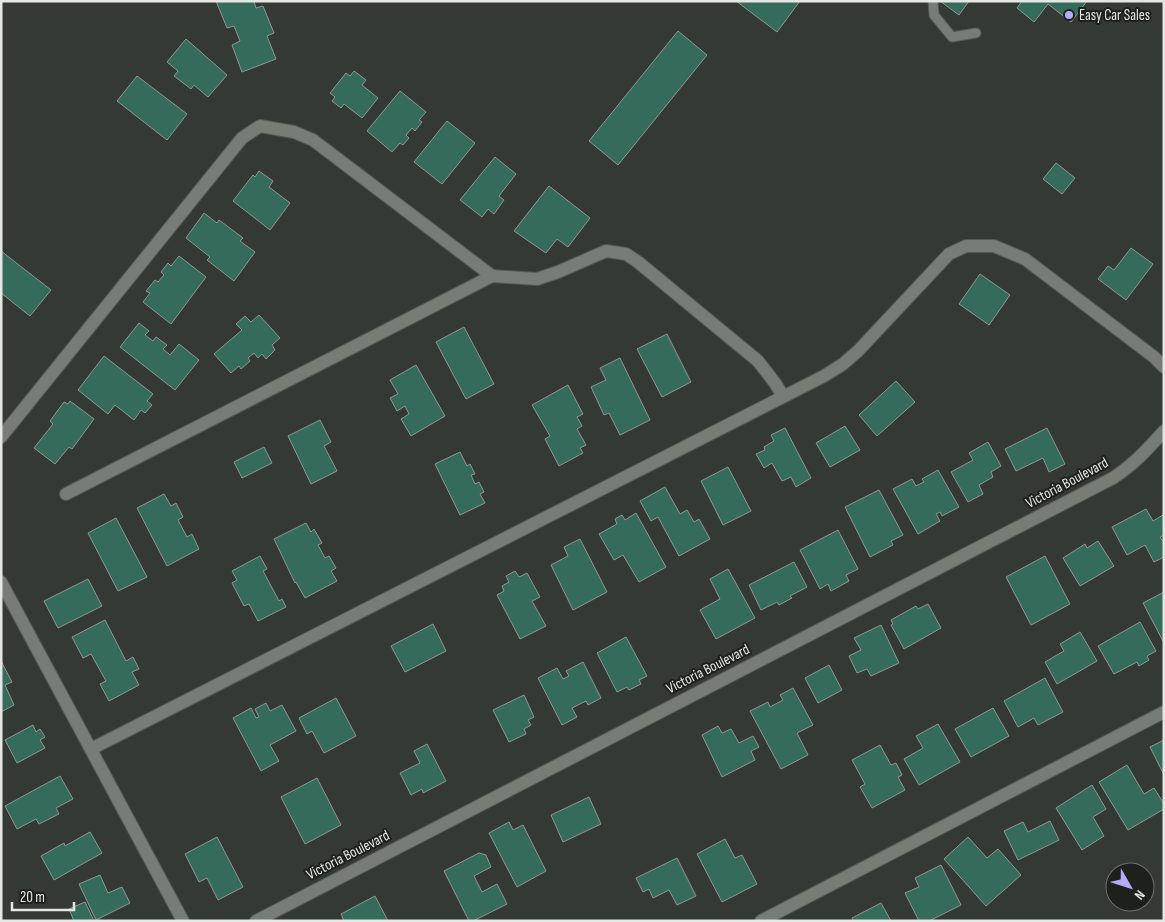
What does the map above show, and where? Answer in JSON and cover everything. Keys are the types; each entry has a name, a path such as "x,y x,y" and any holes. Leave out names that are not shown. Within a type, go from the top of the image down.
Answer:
{"street":[{"path":"1,437 242,138 260,126 294,132 313,140 492,276"},
{"path":"91,749 844,364 949,254 966,246 994,246 1025,259 1154,357 1164,367"},
{"path":"66,494 492,276 537,279 606,252 626,254 638,262 758,361 783,396"},
{"name":"Victoria Boulevard","path":"256,921 1113,478 1131,466 1164,431"},
{"path":"1,582 183,921"},
{"path":"761,921 1164,712"}],"lane":[{"path":"933,1 934,15 952,37 976,33"}],"building":[{"path":"216,1 254,1 256,8 263,6 274,33 267,36 276,59 242,72 232,45 240,41 234,26 227,28"},
{"path":"736,1 800,1 777,32"},
{"path":"940,1 969,1 959,15"},
{"name":"Easy Car Sales","path":"1022,1 1087,1 1071,22 1048,4 1034,22 1017,8"},
{"path":"678,31 707,55 618,165 589,141"},
{"path":"186,39 227,75 208,97 194,85 191,89 174,76 178,71 167,62"},
{"path":"354,71 366,80 362,85 378,98 362,118 344,104 341,108 332,101 335,97 330,93 346,73 350,76"},
{"path":"137,76 187,114 167,140 117,101"},
{"path":"400,91 426,112 419,120 422,122 415,131 412,128 406,135 409,138 403,145 400,143 392,152 367,131"},
{"path":"447,121 475,143 442,184 414,162"},
{"path":"495,157 516,174 499,196 504,200 494,214 488,209 482,217 460,200"},
{"path":"1056,163 1075,178 1062,194 1043,179"},
{"path":"259,171 273,181 269,187 290,203 270,230 233,201 253,175 255,177"},
{"path":"549,186 590,218 568,247 557,239 546,253 514,231"},
{"path":"204,213 217,223 219,220 243,238 240,241 255,252 234,281 207,260 210,257 186,238"},
{"path":"1131,248 1153,264 1126,300 1098,279 1108,266 1114,270"},
{"path":"1,251 51,290 30,316 1,293"},
{"path":"179,256 206,277 171,324 143,302 150,293 146,291 155,280 158,282 164,275 161,272 168,263 171,266"},
{"path":"980,274 1010,295 989,325 959,304"},
{"path":"259,315 280,338 272,345 275,350 266,359 262,354 258,358 254,353 248,358 250,361 241,369 239,366 231,373 214,354 242,330 236,324 245,316 251,322"},
{"path":"139,323 149,331 145,335 153,341 156,337 167,345 163,349 170,355 179,344 199,360 175,390 120,347"},
{"path":"464,327 494,384 466,399 436,342"},
{"path":"667,334 691,382 662,397 637,349"},
{"path":"104,356 153,394 147,401 152,405 145,413 141,410 134,420 115,405 108,414 78,390"},
{"path":"620,358 650,420 620,435 609,413 604,415 591,387 606,380 600,368"},
{"path":"416,365 445,416 411,436 401,419 409,414 405,406 397,411 390,398 398,394 390,380"},
{"path":"896,381 915,402 877,436 859,415"},
{"path":"568,385 583,414 577,417 582,426 577,429 586,445 580,448 583,453 559,466 545,439 550,436 532,405"},
{"path":"70,401 94,419 72,449 69,447 55,464 34,448 53,424 50,421 64,402 68,404"},
{"path":"320,420 331,442 324,446 337,471 311,484 288,436"},
{"path":"845,426 860,450 830,467 816,443"},
{"path":"785,428 811,478 796,487 791,477 782,481 772,463 764,468 756,454 765,450 764,447 774,441 771,435"},
{"path":"1047,428 1065,464 1049,472 1043,458 1016,471 1005,449"},
{"path":"988,442 1001,466 991,472 993,477 979,485 983,494 968,502 951,472 973,460 969,453"},
{"path":"264,447 272,463 242,478 234,462"},
{"path":"460,452 467,466 470,464 475,474 471,475 475,484 479,482 484,492 480,494 485,503 460,515 435,464"},
{"path":"728,467 751,511 723,525 701,481"},
{"path":"938,470 959,507 942,516 940,512 936,514 940,521 918,534 893,489 912,479 916,486 924,482 922,479"},
{"path":"665,487 680,514 687,510 694,522 699,519 710,539 679,556 658,517 651,521 640,501"},
{"path":"879,490 903,535 891,541 893,545 870,557 845,507"},
{"path":"164,494 171,506 176,503 183,517 178,520 187,537 192,534 199,549 167,566 137,508"},
{"path":"1146,509 1153,521 1163,515 1164,517 1164,535 1160,537 1164,543 1164,557 1154,562 1145,545 1127,555 1112,527"},
{"path":"636,513 666,567 639,582 623,555 614,560 599,534 617,524 615,519 622,515 625,520"},
{"path":"116,518 147,577 118,591 88,533"},
{"path":"306,523 311,532 314,529 322,543 318,545 325,558 329,556 336,568 331,571 337,581 305,598 295,583 274,539"},
{"path":"838,530 858,569 846,575 849,581 831,591 828,584 820,589 800,550"},
{"path":"580,539 607,592 573,610 551,565 568,556 564,547"},
{"path":"1098,541 1114,566 1080,586 1063,558 1085,544 1087,548"},
{"path":"260,556 267,569 263,571 279,601 282,599 286,607 258,621 249,604 244,606 232,583 237,580 232,571"},
{"path":"1045,556 1070,604 1031,625 1006,577"},
{"path":"794,562 807,587 790,596 792,598 779,605 777,602 761,610 749,585"},
{"path":"728,569 755,618 716,639 700,610 720,599 710,579"},
{"path":"515,571 519,577 527,573 540,597 532,601 546,626 520,639 497,595 504,591 502,586 509,582 506,576"},
{"path":"88,579 102,606 58,628 44,601"},
{"path":"1164,592 1164,643 1143,603"},
{"path":"928,604 941,628 904,649 891,625 893,624 891,620 916,606 918,609"},
{"path":"105,620 126,661 133,657 139,669 132,672 139,685 109,701 100,684 106,681 91,654 83,658 72,637"},
{"path":"1140,622 1156,651 1147,656 1149,660 1139,666 1137,662 1114,674 1098,646"},
{"path":"433,624 446,651 405,672 391,646"},
{"path":"881,625 899,663 871,676 867,669 857,673 849,656 861,650 854,638"},
{"path":"1080,632 1097,661 1057,684 1045,662 1064,651 1060,644"},
{"path":"626,637 647,676 639,680 641,684 629,690 627,687 617,692 597,653"},
{"path":"1,661 12,682 5,685 14,705 1,712"},
{"path":"583,662 601,698 588,705 586,701 572,708 577,717 562,725 538,678 557,668 563,679 569,676 566,671"},
{"path":"829,665 842,690 818,703 805,678"},
{"path":"1045,678 1063,712 1038,725 1034,718 1018,727 1004,701"},
{"path":"793,688 813,725 797,733 808,755 781,769 750,711 768,702 770,707 783,700 780,695"},
{"path":"524,695 534,717 528,720 531,725 524,729 526,734 509,742 493,710"},
{"path":"336,698 356,736 324,753 312,731 307,734 299,718"},
{"path":"266,703 270,711 282,705 296,731 270,745 279,761 261,771 233,718 251,708 256,718 259,717 255,709"},
{"path":"993,708 1009,736 971,757 955,729"},
{"path":"938,724 960,762 919,785 904,759 923,748 916,736"},
{"path":"33,725 36,732 40,729 45,737 40,740 45,748 17,763 5,740"},
{"path":"718,726 722,733 731,729 739,743 753,736 759,747 751,751 755,760 722,777 702,735"},
{"path":"1164,740 1164,775 1150,747"},
{"path":"427,744 446,781 423,793 422,789 411,795 400,773 420,763 414,751"},
{"path":"880,745 891,765 896,763 902,775 898,777 905,790 872,808 860,787 865,784 852,760"},
{"path":"1127,765 1144,794 1154,788 1164,804 1164,809 1128,830 1099,782"},
{"path":"60,776 73,799 56,808 59,814 39,824 36,819 17,829 5,806"},
{"path":"317,778 341,825 305,844 281,797"},
{"path":"1092,785 1106,809 1093,817 1104,836 1082,850 1056,808"},
{"path":"589,797 601,824 563,842 551,815"},
{"path":"1050,821 1059,840 1018,860 1004,831 1023,822 1028,832"},
{"path":"509,822 513,830 523,825 546,871 517,887 489,833"},
{"path":"90,832 102,853 54,880 41,856 64,843 65,846"},
{"path":"217,837 243,887 218,900 207,878 199,882 185,854"},
{"path":"968,837 987,858 998,849 1021,875 986,906 944,859"},
{"path":"725,839 735,858 742,855 757,884 722,902 697,854"},
{"path":"479,853 486,855 491,867 474,876 482,892 497,884 507,904 473,921 469,921 444,871"},
{"path":"677,858 696,896 677,905 669,890 653,898 649,889 643,892 636,878"},
{"path":"941,865 961,905 929,921 919,921 905,893 919,887 915,878"},
{"path":"100,875 108,893 122,887 130,903 96,920 79,884"},
{"path":"375,896 388,921 344,921 341,914"},
{"path":"85,902 94,921 74,921 69,909"},
{"path":"881,903 891,921 854,921 852,918"}],"place":[{"name":"Easy Car Sales","path":"1069,15"}]}
